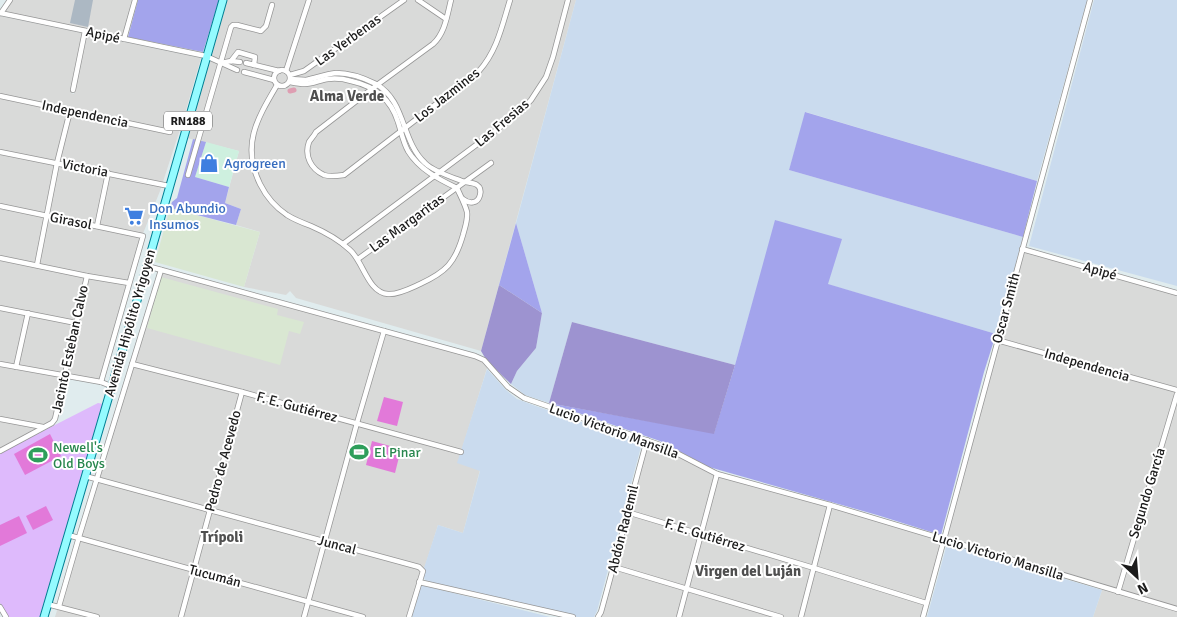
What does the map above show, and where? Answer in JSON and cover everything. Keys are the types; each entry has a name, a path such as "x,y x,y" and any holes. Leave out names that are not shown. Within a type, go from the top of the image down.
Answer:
{"main road":[{"name":"Avenida Hipólito Yrigoyen","path":"44,617 147,266 222,0"}],"street":[{"path":"0,13 10,0"},
{"path":"124,39 135,0"},
{"path":"244,72 275,82 284,87 289,77 309,0"},
{"name":"Las Yerbenas","path":"289,77 304,71 404,0"},
{"path":"418,0 446,19"},
{"path":"372,89 439,38 451,0"},
{"name":"Los Jazmines","path":"372,89 316,132 307,152 309,161 315,169 325,175 335,177 344,175 479,71 497,44 510,0"},
{"name":"Las Fresias","path":"435,176 519,113 531,100 546,77 568,0"},
{"name":"Oscar Smith","path":"923,617 1090,0"},
{"path":"196,173 189,173 230,27 237,25 260,32 266,26 272,5"},
{"name":"Apipé","path":"0,13 206,56 238,70"},
{"path":"73,90 85,31"},
{"path":"231,61 238,52 254,58 254,65"},
{"path":"220,63 240,62"},
{"path":"246,63 279,71 307,84 328,79 338,79 361,83 377,91 394,111 412,147 426,165 472,183 480,189 480,196 477,201 470,203 461,197"},
{"path":"279,71 274,75 275,82 253,132 252,146 254,170 270,200 286,214 326,234 352,251 372,285 379,292 388,294 399,292 434,277 446,268 457,252 467,213 457,188 424,169 414,160 408,150 398,109 386,92 369,81 349,75 335,73 306,80 289,77"},
{"name":"Independencia","path":"0,96 170,132"},
{"path":"37,265 57,163 70,110"},
{"path":"196,146 204,149"},
{"name":"Victoria","path":"0,152 169,186"},
{"name":"Las Fresias","path":"457,188 491,163"},
{"path":"97,226 108,173"},
{"name":"Las Margaritas","path":"343,244 435,176"},
{"path":"461,197 462,187 467,182"},
{"name":"Las Margaritas","path":"358,259 457,188"},
{"name":"Girasol","path":"0,206 142,236"},
{"name":"Avenida Hipólito Yrigoyen","path":"100,382 142,236"},
{"name":"Apipé","path":"1022,249 1177,293"},
{"path":"0,258 129,283"},
{"name":"Lucio Victorio Mansilla","path":"147,266 475,356 484,360 508,387 524,398 663,446 717,474 830,505 1177,609"},
{"path":"59,606 160,270"},
{"name":"Jacinto Esteban Calvo","path":"44,427 54,422 87,276"},
{"path":"0,308 76,323"},
{"path":"16,367 28,313"},
{"path":"304,617 384,331"},
{"name":"Independencia","path":"997,340 1177,392"},
{"path":"0,364 65,375 111,386"},
{"name":"F. E. Gutiérrez","path":"132,364 461,452"},
{"name":"Pedro de Acevedo","path":"181,617 242,392"},
{"name":"Segundo García","path":"1118,592 1177,392"},
{"path":"0,419 44,427"},
{"path":"0,451 44,427"},
{"name":"Abdón Rademil","path":"598,617 614,566 647,440"},
{"path":"679,617 717,474"},
{"name":"Juncal","path":"85,476 420,567 423,570 419,582"},
{"path":"801,617 830,505"},
{"name":"F. E. Gutiérrez","path":"627,512 926,603"},
{"name":"Tucumán","path":"68,535 362,617"},
{"path":"614,566 781,617"},
{"path":"409,617 419,582 573,617"},
{"path":"47,604 97,617"},
{"path":"0,607 6,617"}],"shaded area":[{"path":"13,0 133,0 123,36 4,12"},
{"path":"75,0 93,0 88,27 70,23"},
{"path":"138,0 219,0 203,52 128,37"},
{"path":"227,0 576,0 481,351 296,298 290,291 286,295 244,287 260,232 236,225 241,209 225,203 239,151 187,138"},
{"path":"576,0 1087,0 1037,181 806,112 789,170 1023,237 996,334 827,284 776,220 735,365 572,322 549,403 525,395 511,384 517,371 536,348 542,313 516,223"},
{"path":"1094,0 1177,0 1177,286 1029,246"},
{"path":"0,16 82,33 71,93 74,94 86,34 201,58 160,191 142,236 101,382 65,376 55,419 0,451"},
{"path":"805,112 1037,181 1023,237 789,170"},
{"path":"193,139 206,142 195,177 229,187 225,203 241,209 236,225 170,208 172,202 177,198"},
{"path":"206,142 239,151 229,187 195,177"},
{"path":"170,208 260,232 244,287 155,262"},
{"path":"775,220 842,239 828,284 996,334 984,372 941,535 709,467 660,441 549,403 714,433"},
{"path":"516,223 542,313 499,285"},
{"path":"1024,251 1177,295 1177,617 1093,617 1104,584 947,537"},
{"path":"161,270 475,356 488,365 458,462 480,470 463,533 438,525 409,617 55,617"},
{"path":"161,277 278,309 277,315 304,322 300,334 289,331 280,365 147,328"},
{"path":"499,285 542,313 536,348 517,371 511,384 487,361 481,351"},
{"path":"572,322 735,365 714,434 549,403"},
{"path":"487,369 517,399 642,443 594,617 577,617 427,582 424,578 424,568 438,525 463,533 480,471 457,463"},
{"path":"384,397 403,402 397,426 377,421"},
{"path":"98,403 103,404 41,617 8,617 0,603 0,453"},
{"name":"Newell's Old Boys","path":"50,434 61,456 25,475 14,454"},
{"path":"647,440 717,474 944,539 923,617 598,617"},
{"path":"372,441 401,449 395,473 366,465"},
{"path":"46,506 53,520 33,530 26,516"},
{"path":"19,516 27,533 0,546 0,525"},
{"path":"947,544 1102,590 1093,617 927,617"},
{"path":"421,585 550,617 412,617"}],"waterway":[{"path":"290,91 294,90"}],"place":[{"name":"Agrogreen","path":"209,163"},
{"name":"Don Abundio Insumos","path":"134,216"},
{"name":"El Pinar","path":"359,452"},
{"name":"Newell's Old Boys","path":"38,455"}],"district":[{"name":"Alma Verde","path":"347,96"},
{"name":"Trípoli","path":"222,537"},
{"name":"Virgen del Luján","path":"748,571"}]}
